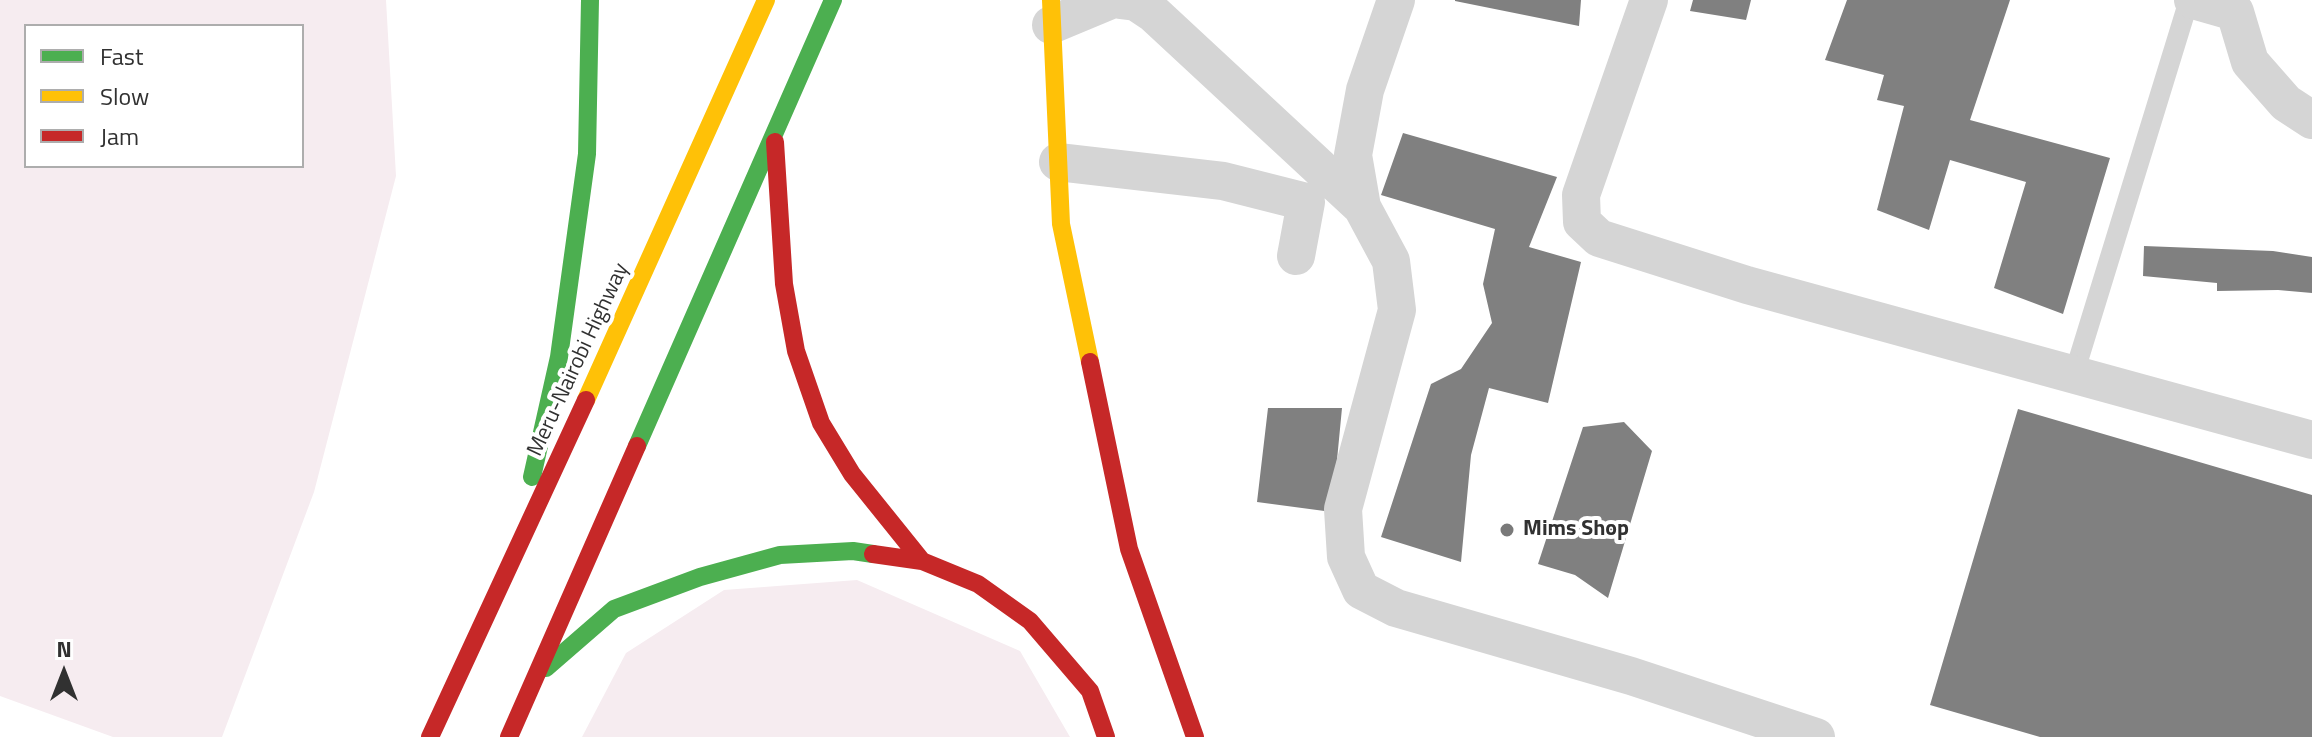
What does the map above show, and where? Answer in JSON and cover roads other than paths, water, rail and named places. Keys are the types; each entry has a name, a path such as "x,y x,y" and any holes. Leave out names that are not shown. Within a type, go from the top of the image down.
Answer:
{"highway":[{"path":"511,565 559,357 568,295 587,154 590,0"},
{"name":"Meru-Nairobi Highway","path":"430,737 766,0"},
{"path":"509,737 833,0"},
{"path":"1051,12 1061,224 1129,549 1195,737"},
{"path":"774,132 784,284 796,351 821,423 852,474 922,561"},
{"path":"539,674 614,609 700,577 780,555 853,551 922,561 978,584 1030,621 1090,691 1106,737"}],"street":[{"path":"1051,12 1111,0"},
{"path":"1120,0 1136,2 1154,14 1362,207"},
{"path":"1396,0 1365,90 1353,155 1362,207 1391,261 1397,310 1343,509 1346,557 1361,590 1396,608 1631,676 1797,735"},
{"path":"1649,0 1581,195 1582,222 1599,238 1747,285 2312,440"},
{"path":"2191,0 2240,6 2250,62 2286,103 2312,120"},
{"path":"1058,162 1223,181 1306,202 1296,256"}],"lane":[{"path":"2074,374 2191,0"}],"place":[{"name":"Mims Shop","path":"1507,530"}]}
